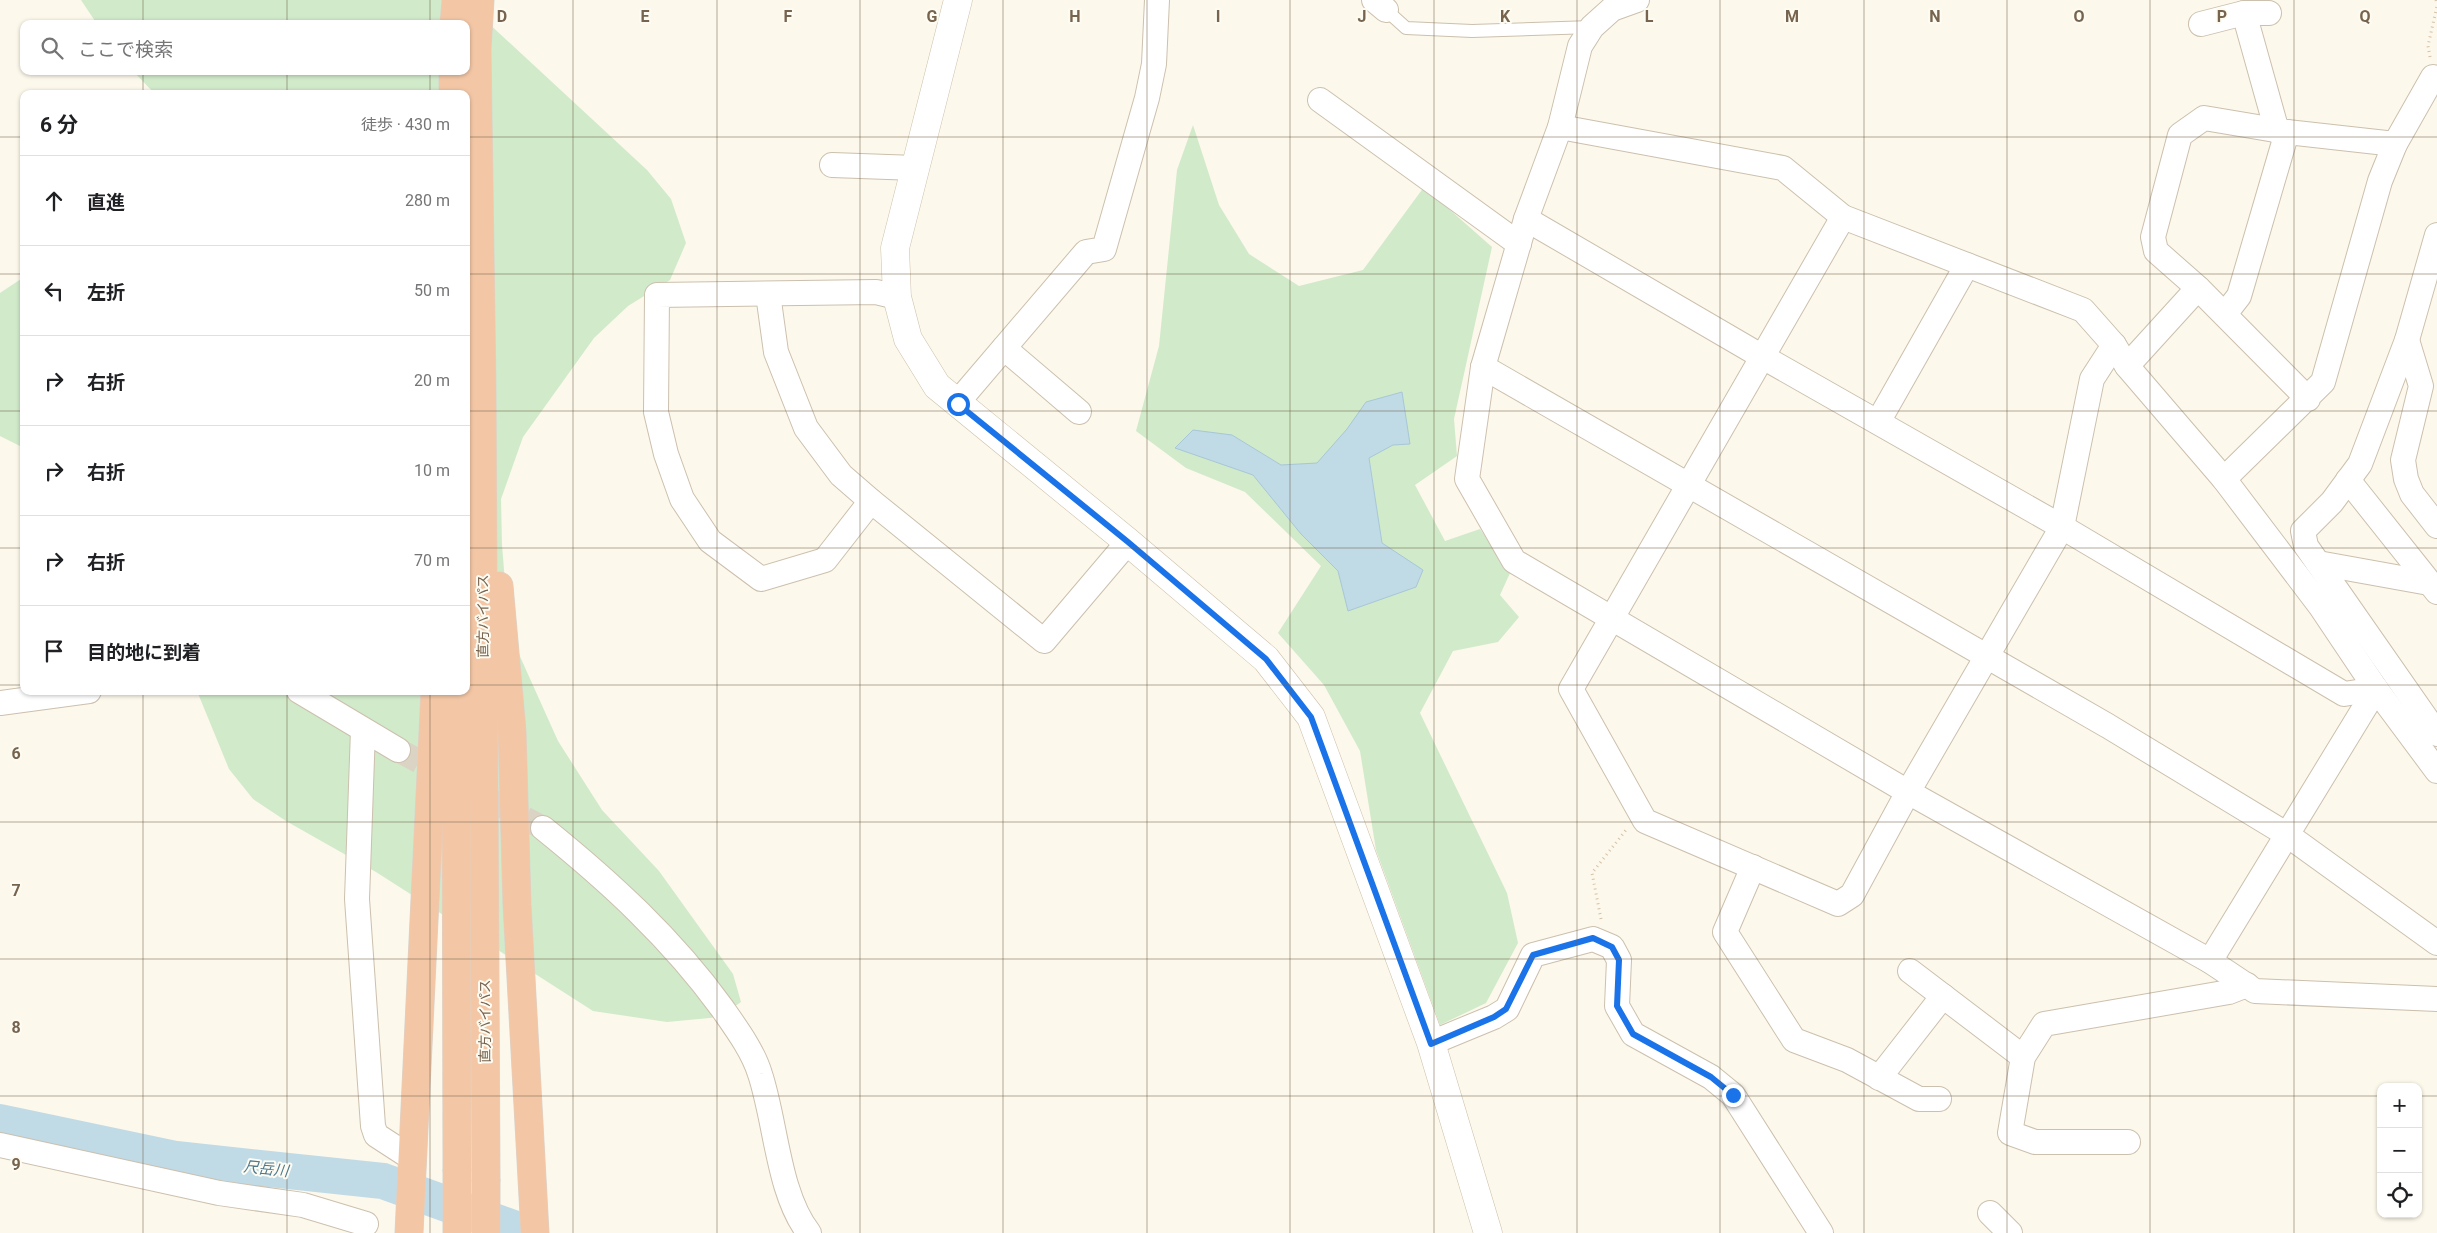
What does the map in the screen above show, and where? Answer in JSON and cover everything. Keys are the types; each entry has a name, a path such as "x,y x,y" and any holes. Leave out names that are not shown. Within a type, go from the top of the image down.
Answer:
{"highway":[{"path":"450,0 452,20"},
{"path":"454,20 456,0"},
{"name":"直方バイパス","path":"480,0 477,49 482,388 486,1233"},
{"path":"477,49 487,0"},
{"path":"453,75 453,90"},
{"path":"482,388 512,731 517,905 535,1233"},
{"path":"409,1233 435,695"},
{"name":"直方バイパス","path":"456,695 456,1233"}],"street":[{"path":"958,0 895,248 897,298 908,339 937,386 1128,542 1266,659 1311,717 1431,1044 1488,1233"},
{"path":"958,404 1086,252 1104,250 1154,64 1157,0"},
{"path":"1638,0 1612,9 1592,27 1580,46 1560,127 1526,219 1483,367 1467,479 1514,561 1908,792 2210,961 2255,991 2437,999"},
{"path":"2225,314 2239,296 2282,132 2244,13"},
{"path":"2202,24 2244,13 2269,14"},
{"path":"2224,479 2308,399 2323,382 2380,181 2395,144 2435,79"},
{"path":"1320,100 1519,244"},
{"path":"2308,399 2225,314 2156,252 2153,237 2180,136 2204,118 2282,132 2395,144"},
{"path":"1560,127 1784,168 1843,217 2083,310 2114,345 2127,366 2224,479 2321,607 2376,689 2437,734"},
{"path":"832,165 916,168"},
{"path":"1843,217 1761,356 1571,689 1645,821 1838,904 1852,895 1908,792 2062,527 2092,379 2114,345"},
{"path":"1526,219 1761,356 2062,527 2344,694 2376,689"},
{"path":"2437,235 2408,340 2360,464 2332,502 2303,531 2306,546 2407,711 2437,771"},
{"path":"1878,422 1967,265"},
{"path":"2127,366 2198,288"},
{"path":"871,501 825,560 761,579 710,541 682,498 666,454 656,412 657,295 876,292 897,298"},
{"path":"768,294 776,352 806,428 841,475 1044,641 1128,542"},
{"path":"2408,340 2421,386 2403,460 2406,479 2412,494 2437,526"},
{"path":"1004,348 1079,412"},
{"path":"1483,367 1986,658 2108,726 2286,834 2437,943"},
{"path":"2348,480 2433,588"},
{"path":"2318,564 2433,588"},
{"path":"2210,961 2376,689"},
{"path":"0,703 59,695"},
{"path":"306,695 398,750"},
{"path":"363,730 357,899 373,1126 376,1135 413,1159"},
{"path":"544,828 586,863 656,928 696,972 736,1027 760,1073 797,1219 809,1233"},
{"path":"1753,867 1725,932 1794,1040 1847,1060 1919,1099 1939,1099"},
{"path":"1431,1044 1494,1017 1506,1009 1533,955 1593,938 1612,947 1619,960 1617,1006 1633,1034 1711,1077 1733,1095 1821,1233"},
{"path":"1910,971 2022,1057"},
{"path":"2128,1142 2035,1142 2010,1133 2022,1057 2044,1024 2229,992 2247,986"},
{"path":"1879,1078 1942,996"},
{"path":"0,1145 219,1193 303,1205 366,1224"},
{"path":"1990,1213 2010,1233"}],"lane":[{"path":"1380,5 1406,28 1472,30 1592,27"}],"path":[{"path":"2435,79 2428,46 2437,5 2436,0"},
{"path":"1606,945 1592,873 1640,811"}],"green space":[{"path":"81,0 458,0 485,20 647,170 671,199 686,243 670,280 628,306 594,338 523,437 501,499 502,545 509,632 558,741 602,810 659,871 733,974 741,1002 720,1017 667,1022 593,1011 376,872 286,821 253,799 229,769 199,695 470,695 470,90 151,90 137,75 470,75 470,20 94,20"},
{"path":"1193,125 1219,205 1249,254 1299,286 1363,270 1424,187 1492,247 1454,419 1457,456 1415,485 1445,541 1480,529 1510,573 1500,595 1519,617 1498,642 1453,651 1420,713 1507,893 1518,943 1486,1003 1440,1025 1376,850 1360,751 1324,685 1278,633 1321,566 1245,492 1186,468 1136,431 1159,346 1177,170"},
{"path":"20,280 20,446 0,436 0,293"}],"water":[{"path":"1402,392 1410,444 1393,445 1369,458 1382,543 1423,570 1416,587 1348,611 1338,571 1301,534 1253,475 1175,448 1193,430 1232,435 1281,465 1317,463 1347,429 1366,402"}],"waterway":[{"name":"尺岳川","path":"0,1122 176,1159 383,1181 527,1233"}],"tunnel":[{"path":"398,750 543,828"}],"route":[{"path":"958,404 1128,542 1266,659 1311,717 1431,1044 1494,1017 1506,1009 1533,955 1593,938 1612,947 1619,960 1617,1006 1633,1034 1711,1077 1733,1095"}]}
